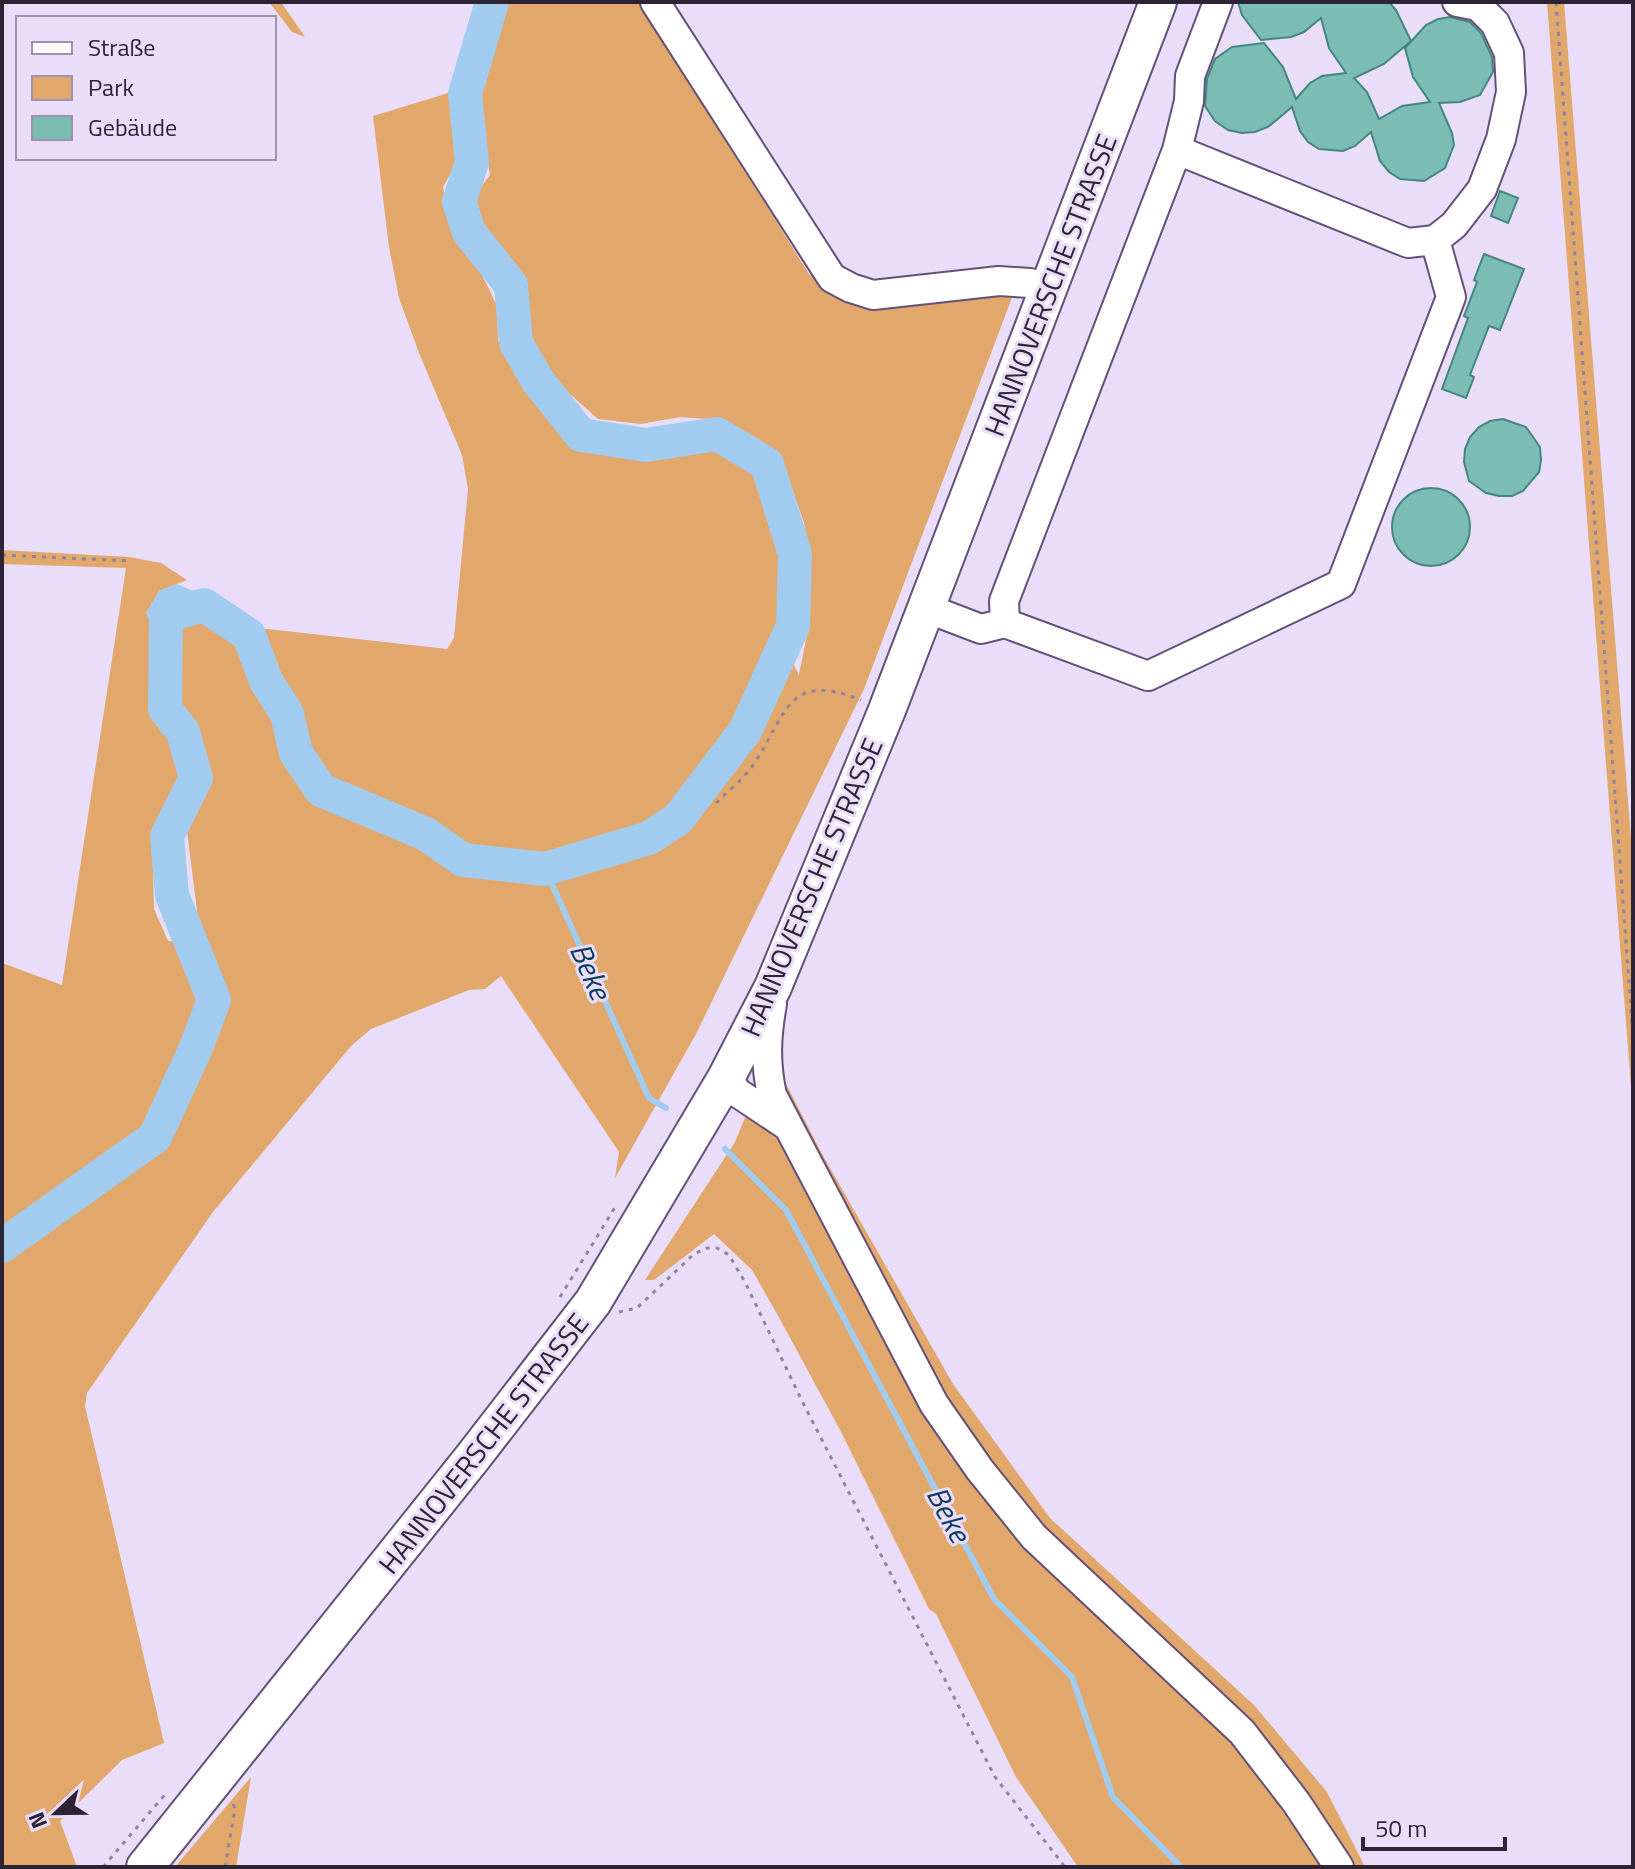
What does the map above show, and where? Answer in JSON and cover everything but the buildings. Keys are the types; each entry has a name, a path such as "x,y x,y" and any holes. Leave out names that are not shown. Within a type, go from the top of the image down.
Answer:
{"main road":[{"name":"HANNOVERSCHE STRASSE","path":"145,1867 593,1302 726,1078 773,987 887,710 1158,2"}],"street":[{"path":"655,2 832,278 873,295 999,281 1030,283 1049,291"},
{"path":"1005,623 1004,601 1177,150 1189,101 1190,76 1218,2"},
{"path":"1177,150 1408,243 1435,240 1454,225 1482,189 1501,139 1511,92 1509,53 1495,23 1472,3"},
{"path":"926,608 981,629 1005,623 1148,676 1341,584 1451,297 1435,240"},
{"path":"767,1102 766,1038 773,987"},
{"path":"726,1078 745,1079 786,1125 934,1404 980,1470 1034,1537 1242,1732 1296,1802 1339,1867"},
{"path":"698,1127 727,1110 767,1102"}],"path":[{"path":"1556,2 1633,1037"},
{"path":"2,555 131,561"},
{"path":"716,803 754,765 786,707 801,693 817,690 854,697 887,710"},
{"path":"556,1304 618,1203"},
{"path":"613,1310 621,1313 637,1308 694,1254 707,1248 717,1248 729,1255 995,1777 1065,1867"},
{"path":"225,1867 235,1809"}],"green space":[{"path":"269,2 281,2 305,37 292,32"},
{"path":"508,2 641,2 809,274 840,296 983,290 1013,295 864,689 696,1034 615,1178 619,1152 501,976 485,989 469,990 371,1029 351,1046 213,1212 87,1393 85,1406 164,1743 122,1760 60,1821 77,1867 2,1867 2,963 62,985 126,568 2,564 2,550 129,557 161,563 187,580 159,591 146,613 157,636 152,716 176,750 179,788 152,836 154,909 168,941 201,942 186,823 205,788 199,737 174,703 177,637 192,615 206,622 447,649 454,638 468,489 462,455 399,298 389,247 373,116 455,91 461,156 443,187 450,218 470,250 497,306 498,340 557,429 578,443 644,455 712,447 756,470 782,547 787,609 781,640 799,675 809,624 811,577 804,523 786,471 756,438 721,420 680,417 641,424 598,419 552,378 530,333 527,299 512,274 487,244 472,198 490,175 476,96"},
{"path":"1547,2 1564,2 1633,863 1633,1113"},
{"path":"784,1021 779,1051 785,1082 822,1154 953,1384 1050,1518 1254,1705 1327,1792 1365,1867 1078,1867 1016,1777 936,1614 929,1609 839,1428 752,1270 714,1234 654,1280 645,1280 735,1142"},
{"path":"251,1777 236,1867 175,1867"}],"water":[{"path":"177,584 195,592 206,622 192,616 177,637 175,655 158,655 157,636 146,613 159,591"}],"waterway":[{"path":"2,1246 155,1137 214,1000 172,895 167,836 196,778 183,732 165,709 166,616 204,605 249,635 266,681 287,714 296,753 321,790 426,834 463,860 545,869 649,838 678,819 745,731 793,626 795,554 767,464 717,434 646,445 581,435 538,381 516,343 511,285 469,232 459,202 472,162 465,94 492,2"},
{"name":"Beke","path":"545,869 649,1098 666,1108"},
{"name":"Beke","path":"725,1149 786,1210 994,1599 1072,1677 1113,1797 1181,1867"}]}
